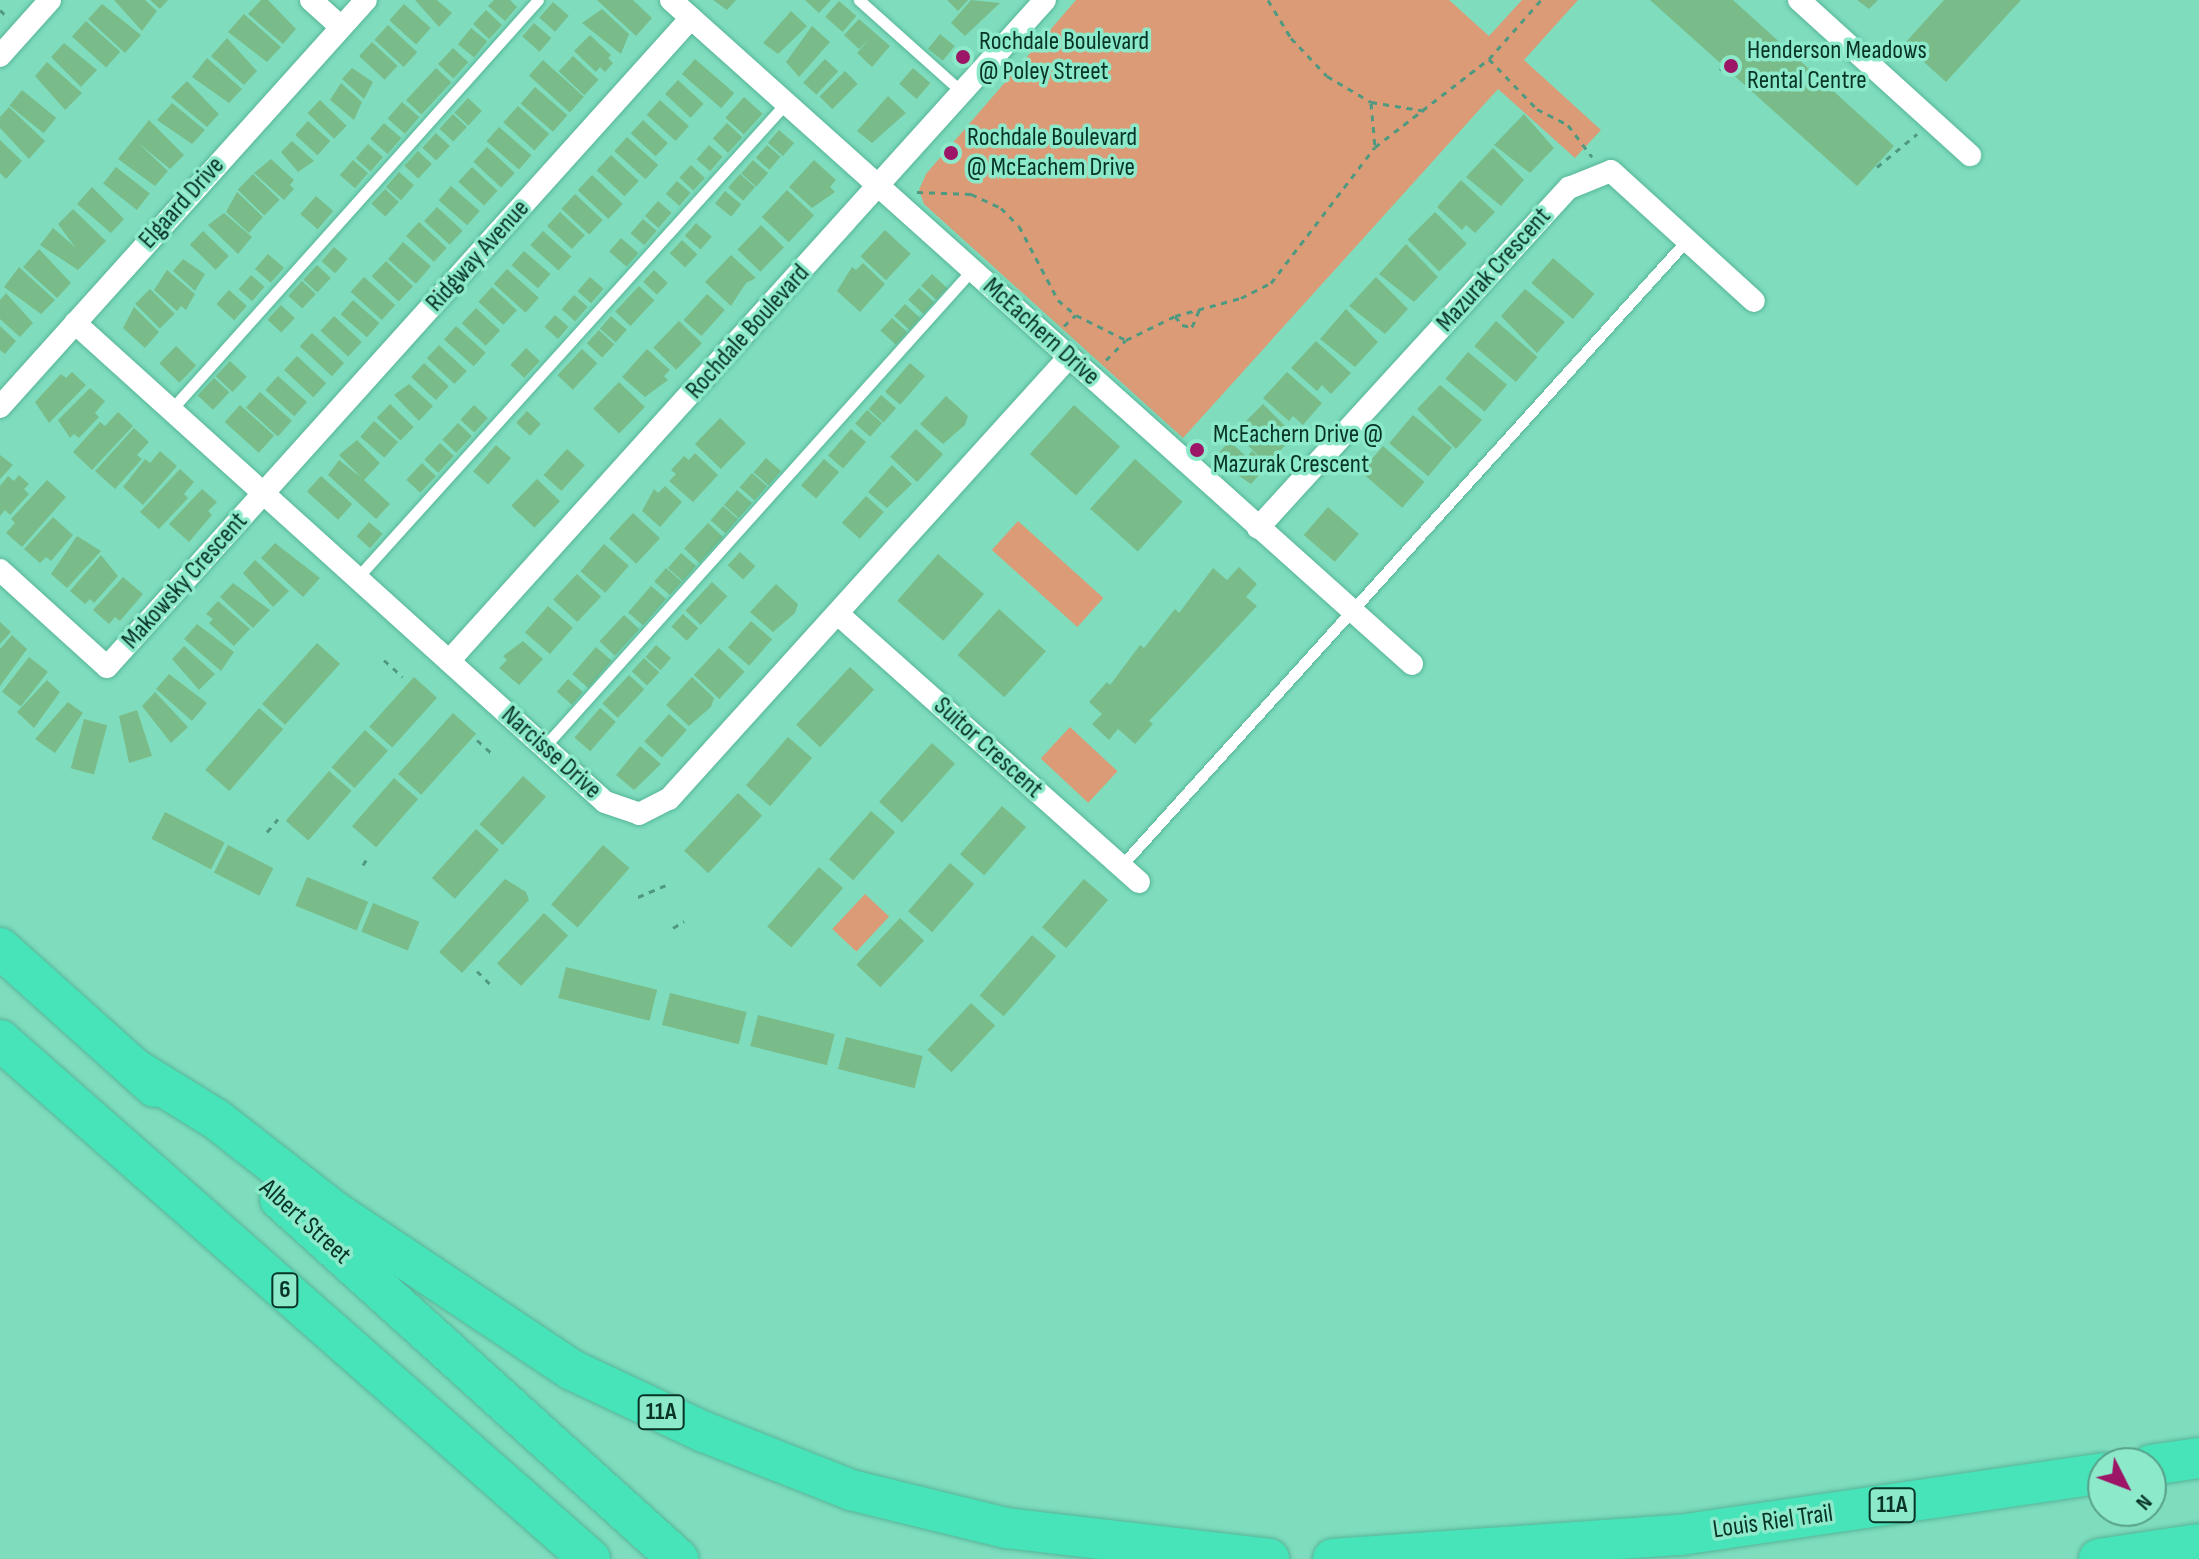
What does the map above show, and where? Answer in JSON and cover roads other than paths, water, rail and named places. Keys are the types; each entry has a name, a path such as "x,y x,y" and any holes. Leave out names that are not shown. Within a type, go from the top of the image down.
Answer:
{"highway":[{"name":"Albert Street","path":"0,948 678,1559"},
{"name":"6","path":"0,1040 580,1550"},
{"name":"11A","path":"135,1069 216,1119 335,1212 572,1370 704,1432 851,1490 1006,1528 1269,1559"},
{"path":"2167,1463 2199,1458"},
{"name":"Louis Riel Trail","path":"1333,1559 1680,1535 2087,1475"},
{"path":"2099,1559 2199,1544"}],"street":[{"path":"0,56 50,0"},
{"path":"311,0 341,27"},
{"name":"Elgaard Drive","path":"0,407 366,0"},
{"name":"McEachern Drive","path":"671,0 1412,664"},
{"name":"Rochdale Boulevard","path":"449,661 964,94 1045,0"},
{"path":"1799,0 1970,155"},
{"name":"Ridgway Avenue","path":"264,494 691,18"},
{"name":"Mazurak Crescent","path":"1258,528 1569,188 1611,171 1687,240"},
{"path":"1687,240 1754,301"},
{"name":"Narcisse Drive","path":"75,323 605,802 639,814 669,799 1069,357"},
{"name":"Makowsky Crescent","path":"0,570 107,667 264,494"},
{"name":"Suitor Crescent","path":"838,614 1139,882"}],"lane":[{"path":"171,410 538,0"},
{"path":"859,0 964,94"},
{"path":"357,578 786,103"},
{"path":"1121,866 1687,240"},
{"path":"544,747 972,270"}],"place":[{"name":"Rochdale Boulevard @ Poley Street","path":"963,57"},
{"name":"Henderson Meadows Rental Centre","path":"1731,66"},
{"name":"Rochdale Boulevard @ McEachem Drive","path":"951,153"},
{"name":"McEachern Drive @ Mazurak Crescent","path":"1197,450"}]}
